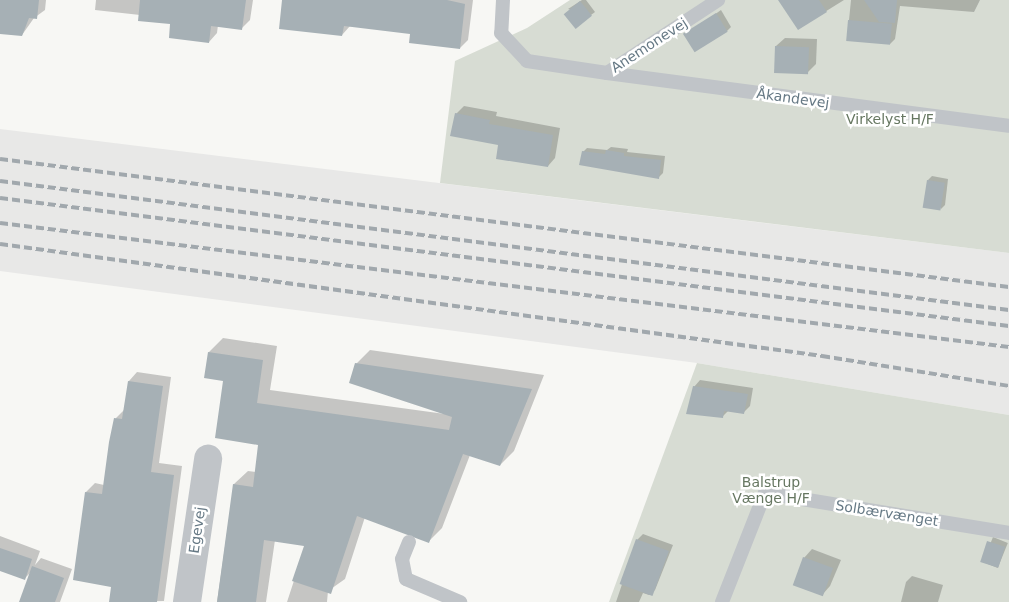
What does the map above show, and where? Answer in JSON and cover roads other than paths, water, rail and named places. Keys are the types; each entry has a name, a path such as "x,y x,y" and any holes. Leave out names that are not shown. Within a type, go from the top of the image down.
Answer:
{"street":[{"name":"Egevej","path":"187,602 208,459"}],"lane":[{"name":"Anemonevej","path":"503,0 501,33 528,61 608,73 718,0"},
{"name":"Åkandevej","path":"608,73 1009,126"},
{"name":"Solbærvænget","path":"722,602 765,493 1009,533"},
{"path":"409,542 402,559 406,579 460,602"}],"railway":[{"path":"0,159 1009,287"},
{"path":"0,181 1009,310"},
{"path":"0,198 1009,326"},
{"path":"0,223 1009,347"},
{"path":"0,244 822,356 1009,386"}],"park label":[{"name":"Virkelyst H/F","path":"890,119"},
{"name":"Balstrup Vænge H/F","path":"771,490"}]}
